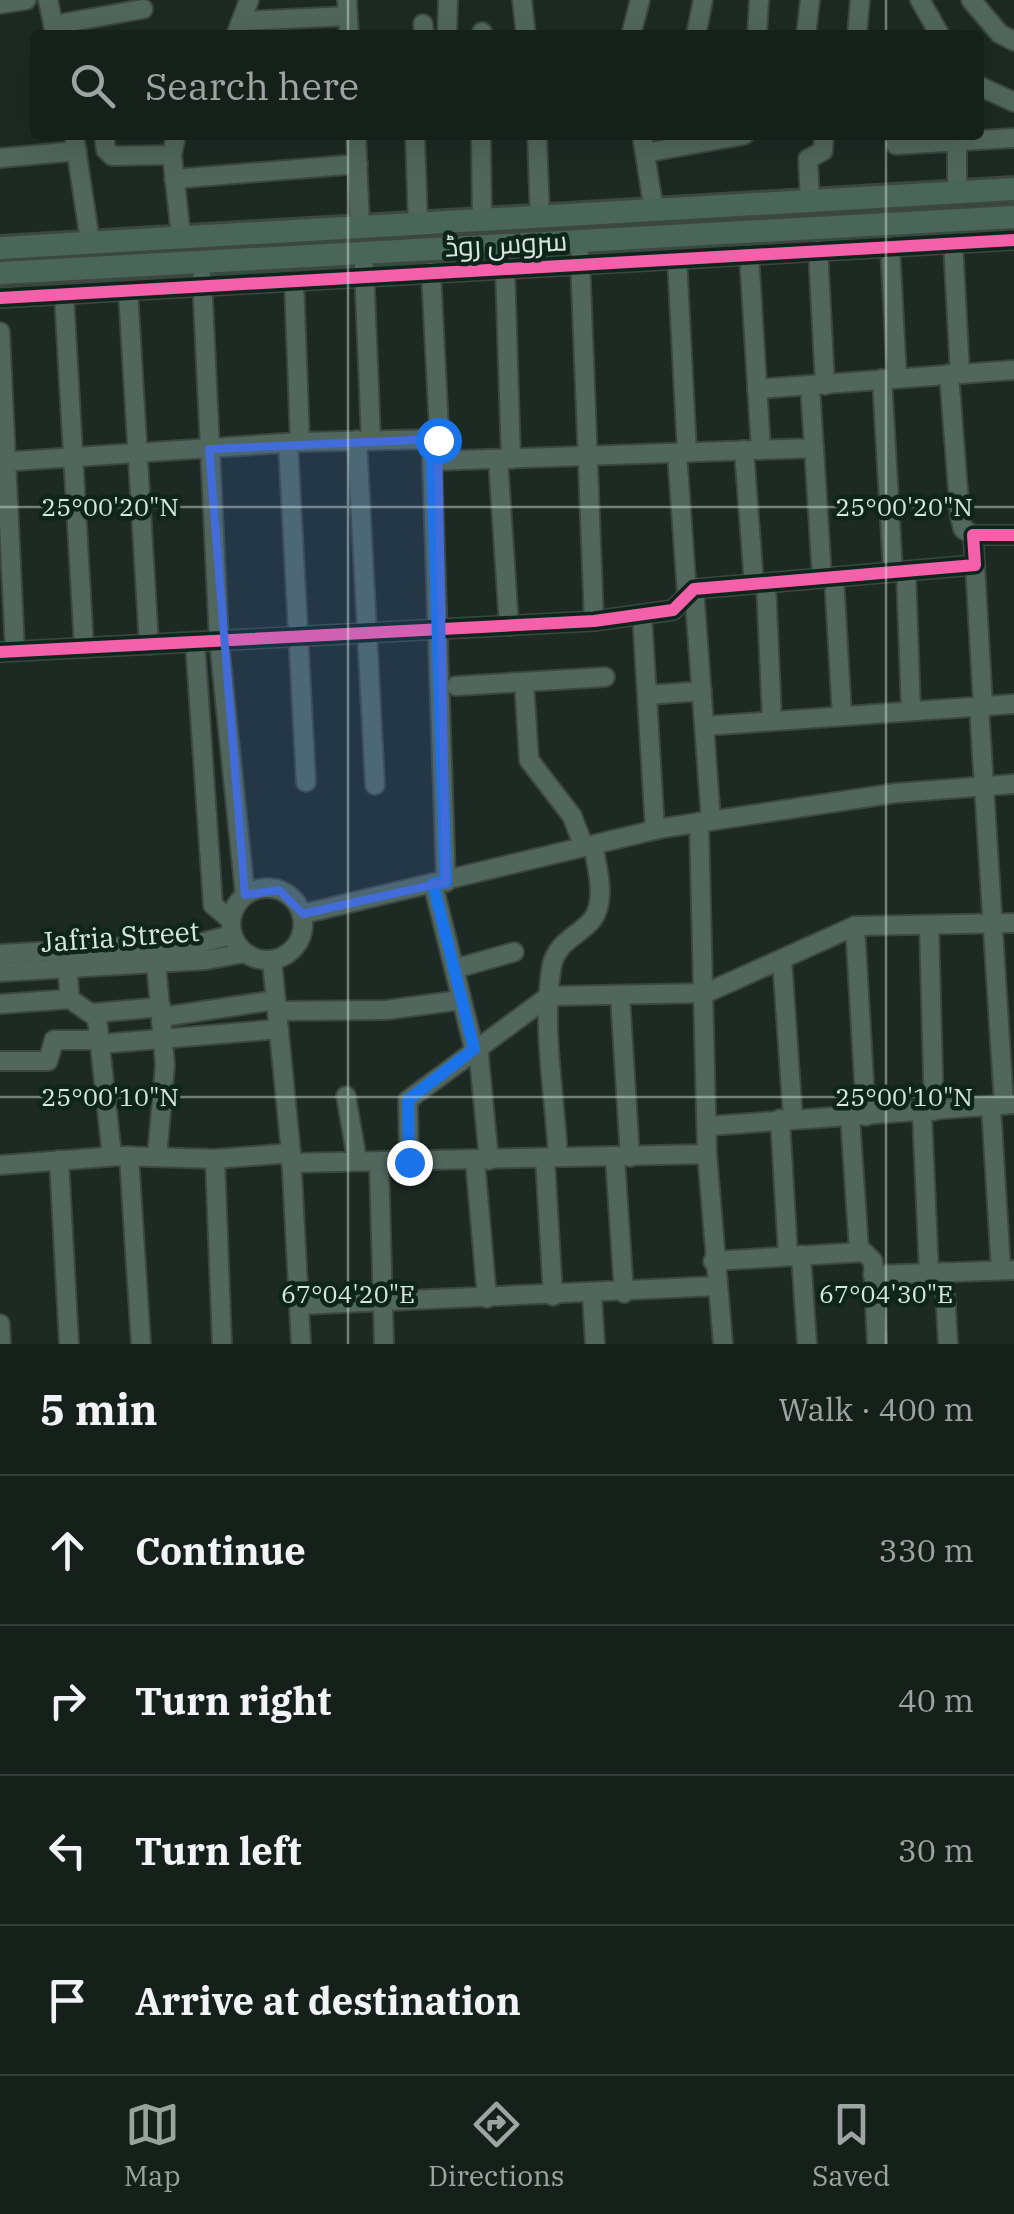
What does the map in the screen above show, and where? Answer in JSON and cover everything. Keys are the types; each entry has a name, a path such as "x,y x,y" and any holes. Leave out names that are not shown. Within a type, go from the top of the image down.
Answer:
{"main road":[{"path":"0,248 1014,189"},
{"path":"950,232 951,194"},
{"path":"0,273 200,263 364,265 950,232 1014,217"}],"street":[{"path":"0,4 26,0"},
{"path":"48,0 54,30 143,9"},
{"path":"249,0 239,28 348,17"},
{"path":"447,30 448,0"},
{"path":"522,0 525,30"},
{"path":"632,30 640,0"},
{"path":"697,30 703,0"},
{"path":"757,30 759,0"},
{"path":"807,30 810,0"},
{"path":"857,30 860,0"},
{"path":"920,0 937,30"},
{"path":"970,0 1000,34 1014,41"},
{"path":"984,91 1014,102"},
{"path":"984,138 1014,138"},
{"path":"105,140 112,156 172,156"},
{"path":"175,140 172,156 181,236"},
{"path":"356,140 360,226"},
{"path":"416,140 418,224"},
{"path":"481,140 482,221"},
{"path":"536,140 540,218"},
{"path":"654,212 644,144 688,140"},
{"path":"810,202 808,159 823,150 824,140"},
{"path":"896,146 942,140"},
{"path":"951,194 957,140"},
{"path":"0,158 75,143 90,242"},
{"path":"174,178 358,164"},
{"path":"950,232 960,516 963,529 974,535 1014,535"},
{"name":"سروس روڈ","path":"0,298 294,281 364,265 430,272 504,268 580,253 677,259 890,246 950,232 1014,240"},
{"path":"890,246 889,379 912,711"},
{"path":"818,250 814,448 842,716"},
{"path":"580,253 594,621"},
{"path":"749,254 757,389 752,450 772,721"},
{"path":"677,259 682,453 705,726 707,1154 723,1344"},
{"path":"200,263 218,641 245,895 231,928"},
{"path":"364,265 364,440 375,785"},
{"path":"504,268 509,626"},
{"path":"430,272 438,440 432,461 439,631 440,883 454,970 476,1048 487,1298"},
{"path":"294,281 298,638 306,782"},
{"path":"128,291 149,645"},
{"path":"64,295 84,648"},
{"path":"0,332 8,651 594,621 673,610 691,592 975,565"},
{"path":"757,389 1014,370"},
{"path":"4,462 294,442 438,440"},
{"path":"432,461 814,448"},
{"path":"873,1275 1010,1273 983,786 974,535"},
{"path":"642,614 655,830"},
{"path":"195,642 213,905 244,953 272,961 291,953 303,935 303,914 294,899 279,890 261,888 245,895"},
{"path":"456,686 605,677"},
{"path":"524,682 529,760 572,816 588,846 599,903 593,919 564,942 553,960 553,1296"},
{"path":"646,694 702,691"},
{"path":"705,726 1014,704"},
{"path":"303,914 655,830 896,793 1014,784"},
{"path":"409,1162 408,1100 550,996 706,994 855,926 1014,923"},
{"path":"929,925 928,1111 936,1273 948,1344"},
{"path":"855,926 859,1250"},
{"name":"Jafria Street","path":"0,972 67,967 103,957 200,943 231,928"},
{"path":"454,970 514,952"},
{"name":"Jafria Street","path":"0,954 156,962 244,953"},
{"path":"782,959 794,1255 807,1344"},
{"path":"272,961 291,1158 301,1344"},
{"path":"156,962 165,1040 156,1157"},
{"path":"67,967 70,999"},
{"path":"620,994 624,1292"},
{"path":"0,1004 70,999 94,1014 277,1014 386,1010 461,1000"},
{"path":"94,1014 120,1156 141,1344"},
{"path":"0,1062 48,1061 54,1040 165,1040 277,1014"},
{"path":"346,1096 357,1160"},
{"path":"708,1126 1003,1105"},
{"path":"0,1165 120,1156 409,1162 707,1154"},
{"path":"215,1159 222,1344"},
{"path":"59,1160 70,1344"},
{"path":"379,1162 384,1344"},
{"path":"713,1260 859,1250 873,1261 877,1344"},
{"path":"299,1305 717,1286"},
{"path":"592,1294 595,1344"},
{"path":"0,1324 2,1344"}],"highlighted area":[{"path":"438,439 446,882 303,914 279,890 245,895 209,449"}],"cycle path":[{"path":"0,298 1014,240"},
{"path":"0,652 594,621 673,610 694,589 975,565 973,535 1014,535"}],"route":[{"path":"409,1162 408,1100 474,1049 433,884 446,882 432,461 438,440"}]}
